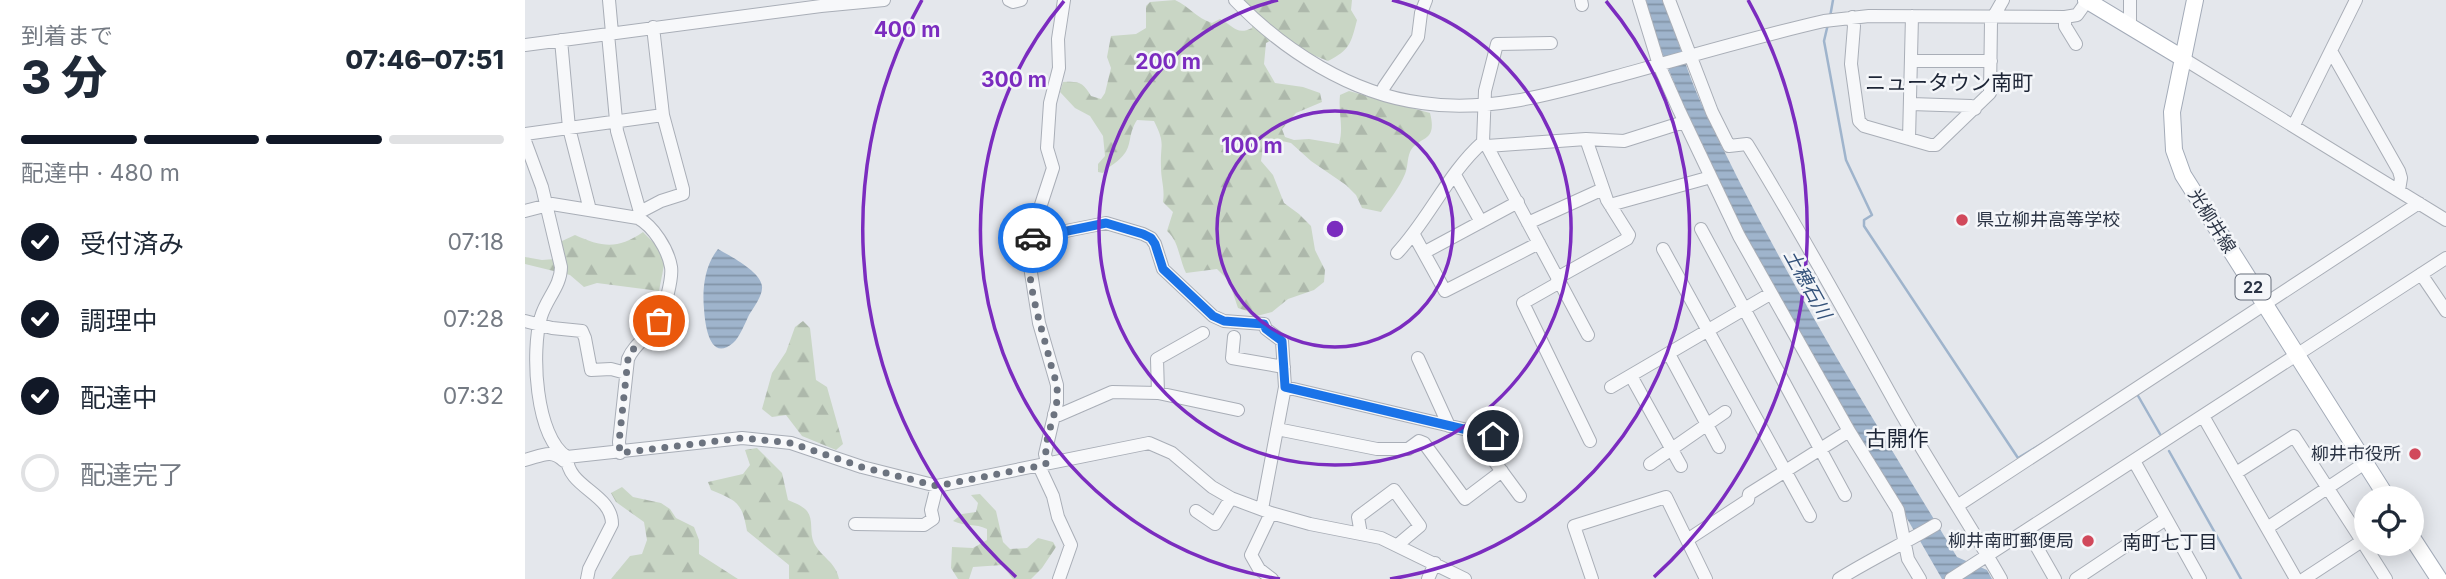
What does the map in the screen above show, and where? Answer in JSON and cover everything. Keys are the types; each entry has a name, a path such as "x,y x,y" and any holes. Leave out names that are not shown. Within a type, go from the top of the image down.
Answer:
{"main road":[{"path":"2086,0 2183,59"},
{"name":"光柳井線","path":"2196,1 2172,112 2177,160 2183,175 2380,486"},
{"path":"2424,556 2439,579"}],"street":[{"path":"609,0 616,122 639,215 660,242 671,267 659,321 632,349 626,373 620,453"},
{"path":"525,45 884,0"},
{"path":"1009,0 1021,0"},
{"path":"1059,579 1071,545 1058,517 1043,464 1058,397 1057,385 1039,323 1029,262 1031,238 1053,168 1047,148 1049,115 1059,68 1058,39 1064,0"},
{"path":"1235,0 1273,35 1347,81 1383,94 1422,103 1483,105 1554,93 1828,20 1912,16 2065,17 2077,15 2086,0"},
{"path":"1383,94 1384,87 1418,37 1421,13 1426,0"},
{"path":"1639,0 1684,122 1770,294 1898,510 1908,559 1920,579"},
{"path":"1669,0 1689,57 1729,146 1747,144 1957,506 1983,557 2001,579"},
{"path":"1852,17 1854,26 1851,74 1859,121 1864,126 1936,145 1990,93 1991,21 2003,0"},
{"path":"2130,0 2130,28"},
{"path":"2294,125 2355,0"},
{"path":"1909,139 1912,16"},
{"path":"2065,17 2065,26 2076,44"},
{"path":"525,211 547,205 639,215 661,201 683,194 663,114 653,27"},
{"path":"561,40 569,128 590,210"},
{"path":"1551,43 1497,44 1483,105 1485,144 1588,335"},
{"path":"2331,51 2399,171 2399,190"},
{"path":"2183,59 2446,220"},
{"path":"1912,61 1991,61"},
{"path":"1911,104 1971,106 1975,109"},
{"path":"525,134 663,114"},
{"path":"1397,253 1414,235 1465,159 1485,144 1586,139 1624,141 1684,122"},
{"path":"1586,139 1609,205 1629,235 1627,239 1523,303 1590,441"},
{"path":"525,141 547,205 551,233 561,267 561,276 546,302 538,325 537,395 555,446 567,460 579,482 606,505 612,517 612,524 592,562 587,579"},
{"path":"1455,175 1481,222"},
{"path":"1609,205 1711,177"},
{"path":"1528,223 1603,189"},
{"path":"1425,252 1518,202"},
{"path":"1957,506 2419,203"},
{"path":"1031,238 1106,223 1151,238 1163,269 1213,316 1224,321 1264,324 1266,329 1282,341 1285,387 1267,511 1251,555 1259,569 1272,579"},
{"path":"1700,229 1845,495"},
{"path":"1414,235 1445,291 1539,243"},
{"path":"1663,248 1810,516"},
{"path":"1951,579 2446,258"},
{"path":"2421,274 2446,311"},
{"path":"1611,387 1770,294"},
{"path":"525,321 582,331 591,370 611,369 626,373"},
{"path":"1158,393 1157,359 1203,333"},
{"path":"1234,337 1232,358 1284,367"},
{"path":"1669,354 1719,447"},
{"path":"1418,358 1449,426"},
{"path":"1631,376 1681,466"},
{"path":"1285,387 1493,436"},
{"path":"1054,414 1059,415 1112,393 1158,393 1238,410"},
{"path":"1650,464 1725,412"},
{"path":"2203,416 2296,579"},
{"path":"1277,429 1377,449 1408,449 1419,440 1465,499 1502,471"},
{"path":"1687,540 1748,500 1749,494 1849,431"},
{"path":"2236,473 2294,436 2354,528"},
{"path":"525,460 551,453 567,460 742,438 791,443 862,467 937,486 1149,443 1172,453 1212,487 1231,498 1310,524 1361,534 1399,546 1465,579"},
{"path":"1492,458 1520,496"},
{"path":"2134,461 2194,577"},
{"path":"2267,528 2365,463"},
{"path":"855,524 924,524 933,519 931,510 937,486"},
{"path":"1361,534 1358,517 1394,490 1420,526 1399,546"},
{"path":"1592,579 1574,526 1666,497 1706,579"},
{"path":"1196,511 1215,524 1231,498"},
{"path":"2076,579 2166,519"},
{"path":"1839,579 1935,525"},
{"path":"2027,530 2055,579"},
{"path":"2304,579 2354,546"},
{"path":"2371,556 2386,579"},
{"path":"1428,579 1435,563"}],"green space":[{"path":"1175,0 1206,21 1212,23 1220,19 1242,31 1252,28 1254,10 1244,0 1352,0 1351,10 1357,20 1351,40 1341,53 1328,61 1308,53 1280,36 1266,43 1264,64 1275,83 1303,87 1320,93 1322,102 1296,113 1282,129 1285,137 1339,144 1340,95 1349,91 1430,113 1431,130 1426,138 1413,147 1403,179 1381,212 1362,208 1356,195 1346,185 1311,161 1291,143 1277,140 1263,148 1261,161 1273,175 1284,203 1311,226 1315,250 1325,270 1324,282 1314,290 1288,299 1272,312 1253,317 1238,308 1229,281 1217,269 1186,273 1176,245 1167,231 1173,212 1163,202 1161,140 1154,121 1137,120 1125,153 1103,173 1098,172 1098,164 1105,156 1103,136 1090,116 1075,108 1060,92 1063,82 1077,82 1086,88 1091,96 1101,99 1111,68 1107,57 1111,36 1136,34 1146,28 1146,6 1150,2"},
{"path":"643,232 656,245 665,260 659,291 597,283 584,287 570,275 525,264 525,257 555,259 562,250 562,241 575,235 609,245 625,242"},
{"path":"803,321 810,328 816,380 827,387 843,444 836,450 802,436 786,415 772,417 762,409 772,373 786,352 795,327"},
{"path":"757,448 782,473 788,500 807,511 814,543 835,568 839,579 789,579 789,565 747,531 743,514 737,504 711,490 708,482 743,474 750,465 745,450"},
{"path":"622,487 633,497 661,503 670,509 676,518 694,527 699,540 699,554 738,579 611,579 630,556 642,554 647,540 644,522 616,502 611,493"},
{"path":"980,494 996,511 1003,542 1010,549 1027,548 1038,538 1053,542 1056,547 1031,579 1013,579 1002,565 973,567 969,579 958,579 951,568 952,547 973,548 987,540 987,529 953,521 962,514 976,512 978,503 971,495"}],"water":[{"path":"1643,0 1663,0 1696,92 1730,163 1791,278 1889,446 1957,557 1987,570 1992,579 1942,579 1818,367 1740,224 1704,151"},
{"path":"718,249 756,275 762,286 760,297 740,334 725,348 718,348 710,339 704,309 705,277"}],"waterway":[{"path":"1830,17 1833,0"},
{"path":"1828,24 1824,41 1846,160 1872,215 1864,220 1864,226 2018,458 2043,443"},
{"path":"2137,394 2160,434"},
{"path":"2169,451 2241,579"}],"way so far":[{"path":"659,321 632,349 628,359 620,453 731,438 791,443 862,467 937,486 1039,466 1047,463 1045,454 1048,434 1058,397 1039,323 1029,262 1028,254 1033,238"}],"place":[{"name":"県立柳井高等学校","path":"1962,220"},
{"name":"柳井市役所","path":"2415,454"},
{"name":"柳井南町郵便局","path":"2088,541"}],"district":[{"name":"ニュータウン南町","path":"1949,83"},
{"name":"古開作","path":"1897,439"},
{"name":"南町七丁目","path":"2170,542"}],"route":[{"path":"1033,238 1097,223 1143,234 1155,244 1163,269 1213,316 1224,321 1264,324 1266,329 1282,341 1285,387 1493,436"}],"water label":[{"name":"土穂石川","path":"1808,284"}]}
